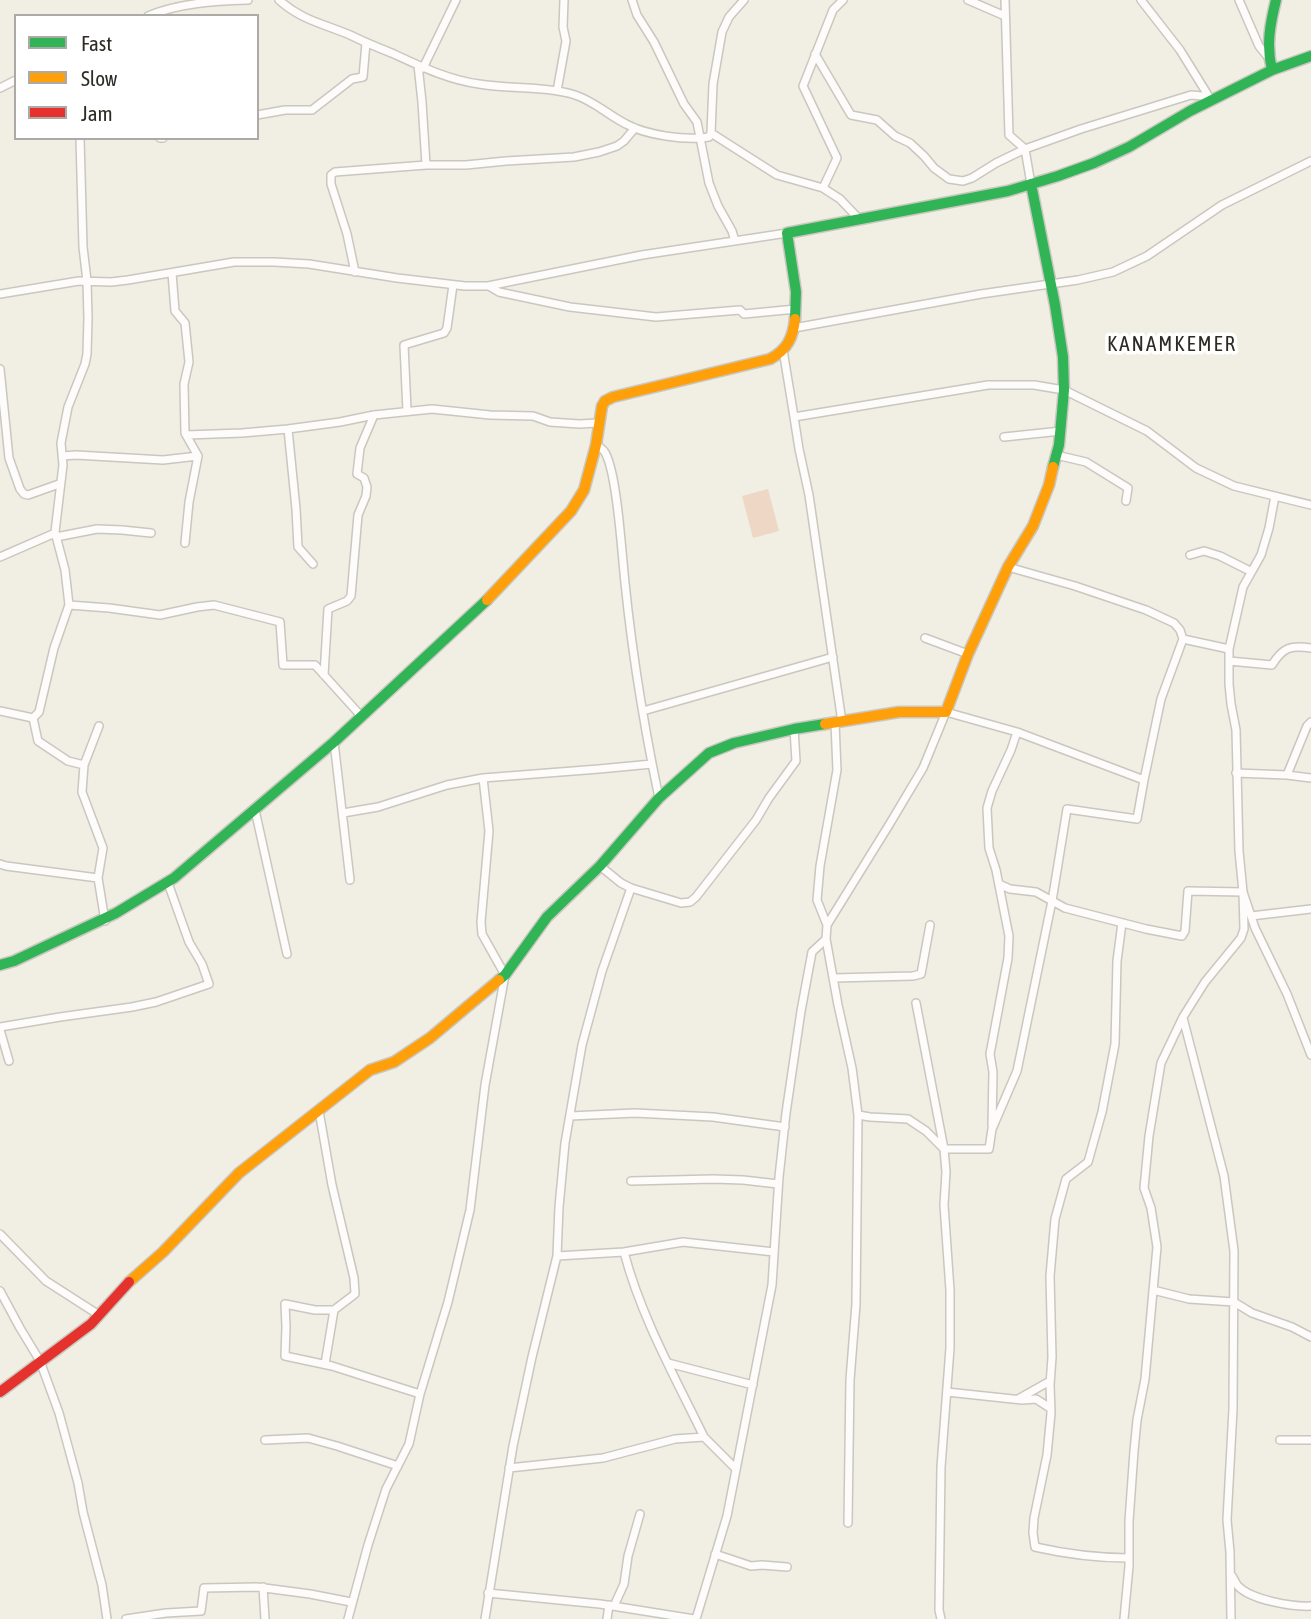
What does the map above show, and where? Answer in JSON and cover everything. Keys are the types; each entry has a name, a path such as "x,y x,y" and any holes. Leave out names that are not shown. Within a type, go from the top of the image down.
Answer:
{"street":[{"path":"152,14 192,4 248,0"},
{"path":"279,0 293,12 442,75 480,85 570,93 586,99 635,128 657,134 699,139 709,137 711,133 714,75 722,32 729,17 744,0"},
{"path":"426,164 420,67 456,0"},
{"path":"557,92 566,41 563,27 564,0"},
{"path":"632,0 637,15 665,61 696,122 714,196 735,242"},
{"path":"823,188 837,158 803,86 833,10 843,0"},
{"path":"968,0 1005,16"},
{"path":"827,925 890,825 922,768 1007,567 1033,526 1049,485 1061,431 1063,357 1051,284 1025,149 1009,135 1004,0"},
{"path":"1142,0 1180,50 1211,100"},
{"path":"1239,0 1272,70"},
{"path":"1267,56 1268,35 1276,0"},
{"path":"259,115 285,110 312,110 352,79 363,77 366,43"},
{"path":"815,54 851,115 877,120 895,136 910,142 933,168 949,178 963,181 1025,149 1081,129 1191,94 1211,100"},
{"path":"0,294 87,281 111,282 234,262 309,264 453,285 488,286 642,255 788,233 996,193 1081,168 1118,152 1211,100 1272,70 1311,56"},
{"path":"355,272 347,234 331,184 331,175 338,171 581,156 617,146 635,128"},
{"path":"711,133 777,175 823,188 840,198 859,219"},
{"path":"33,718 39,712 54,648 69,606 65,570 56,535 65,417 87,354 87,281 83,247 80,140"},
{"path":"794,328 981,293 1097,276 1126,267 1161,248 1222,205 1311,161"},
{"path":"0,965 133,906 167,883 362,717 486,601 571,511 584,491 596,445 598,423 607,399 763,361 783,350 791,340 796,309 788,233"},
{"path":"172,273 175,311 185,323 189,362 184,384 186,435 198,456 188,502 185,543"},
{"path":"407,411 404,345 444,332 447,328 453,285"},
{"path":"488,286 499,292 570,307 656,317 740,310 744,314 796,309"},
{"path":"783,350 809,495 833,657 838,722 837,770 820,866 817,900 827,925 826,939 852,1068 858,1115 856,1304 850,1380 848,1523"},
{"path":"0,369 9,458 20,489 23,494 28,495 59,484"},
{"path":"794,417 988,385 1034,385 1064,390 1147,431 1196,468 1234,486 1311,505"},
{"path":"186,435 288,429 374,415 441,409 491,415 533,416 550,422 598,423"},
{"path":"324,675 328,609 351,596 358,515 367,487 364,478 357,474 360,446 374,415"},
{"path":"288,429 298,547 313,564"},
{"path":"1004,437 1061,431"},
{"path":"596,445 604,451 612,477 619,518 626,608 659,798"},
{"path":"62,456 76,454 163,460 198,456"},
{"path":"1056,455 1086,462 1128,488 1126,501"},
{"path":"1124,1619 1134,1451 1145,1379 1157,1247 1151,1208 1144,1188 1149,1136 1161,1063 1183,1017 1205,982 1241,938 1244,929 1236,730 1228,662 1242,587 1261,555 1275,496"},
{"path":"0,557 56,535 97,530 151,533"},
{"path":"1191,555 1204,551 1250,571"},
{"path":"992,1129 1017,1072 1052,901 1067,809 1137,819 1161,699 1183,639 1174,623 1146,610 1007,567"},
{"path":"69,606 160,615 214,605 279,622 283,665 315,665 362,717"},
{"path":"925,638 968,654"},
{"path":"1183,639 1229,649"},
{"path":"1228,662 1272,665 1278,654 1294,646 1311,648"},
{"path":"643,711 833,657"},
{"path":"0,711 33,718"},
{"path":"0,1392 91,1324 125,1286 201,1214 239,1173 370,1070 394,1062 430,1038 505,975 547,917 600,866 659,798 709,753 734,743 794,729 899,712 946,712 1017,733 1144,780"},
{"path":"33,718 38,741 68,761 84,765"},
{"path":"1287,775 1311,722"},
{"path":"99,726 84,765 82,792 103,848 98,878 104,920"},
{"path":"600,866 631,888 681,903 690,902 756,820 796,761 794,729"},
{"path":"858,1115 908,1119 926,1131 944,1149 989,1149 993,1072 990,1054 1009,948 999,884 989,848 987,808 1017,733"},
{"path":"334,743 350,880"},
{"path":"343,813 378,807 447,785 483,778 652,764"},
{"path":"1236,773 1311,778"},
{"path":"348,1619 386,1489 408,1444 448,1302 470,1210 485,1085 505,975 482,934 489,831 483,778"},
{"path":"255,810 287,954"},
{"path":"0,864 98,878"},
{"path":"9,1061 0,1029 156,1002 209,984 202,964 189,942 167,883"},
{"path":"999,884 1010,889 1036,892 1065,908 1182,936 1185,931 1188,891 1243,892"},
{"path":"485,1619 509,1468 557,1256 565,1143 582,1045 596,989 631,888"},
{"path":"1243,892 1255,928 1307,1032 1311,1055"},
{"path":"1251,916 1311,909"},
{"path":"1122,923 1117,961 1115,1044 1102,1112 1088,1162 1066,1179 1055,1219 1050,1276 1052,1357 1047,1455 1033,1533 1035,1547 1075,1555 1129,1558"},
{"path":"833,978 921,974 930,925"},
{"path":"488,1593 612,1605 695,1619 727,1516 753,1385 772,1284 778,1184 801,1011 812,952 826,939"},
{"path":"916,1003 946,1172 944,1205 950,1290 950,1348 941,1467 941,1619"},
{"path":"1183,1017 1224,1176 1234,1251 1233,1409 1227,1520 1231,1619"},
{"path":"319,1111 332,1185 354,1278 355,1294 334,1310 315,1310 285,1304 285,1356 325,1364 420,1394"},
{"path":"570,1116 661,1114 713,1117 785,1127"},
{"path":"631,1181 713,1179 778,1184"},
{"path":"0,1234 46,1281 99,1315"},
{"path":"557,1256 624,1252 683,1242 774,1252"},
{"path":"624,1252 630,1277 704,1437 736,1469"},
{"path":"1153,1290 1189,1299 1234,1302 1252,1313 1292,1327 1311,1337"},
{"path":"0,1291 40,1361 59,1413 102,1585 107,1619"},
{"path":"325,1364 334,1310"},
{"path":"668,1363 753,1385"},
{"path":"1018,1399 1050,1381"},
{"path":"947,1392 1036,1399 1050,1408"},
{"path":"509,1468 603,1458 676,1439 704,1437"},
{"path":"265,1440 308,1438 398,1466"},
{"path":"1280,1440 1311,1440"},
{"path":"607,1619 624,1584 639,1514"},
{"path":"715,1554 751,1566 787,1567"},
{"path":"1230,1572 1237,1586 1254,1596 1311,1606"},
{"path":"126,1619 201,1611 204,1588 263,1587 351,1602"},
{"path":"263,1587 265,1619"}],"shaded area":[{"path":"768,489 779,531 753,538 742,496"}],"traffic: fast":[{"path":"1272,70 1269,35 1276,0"},
{"path":"795,319 796,292 787,233 1008,191 1058,176 1129,147 1190,111 1272,70 1311,56"},
{"path":"1031,184 1063,357 1064,390 1059,445 1053,467"},
{"path":"0,965 116,913 174,878 334,742 487,600"},
{"path":"499,980 547,917 600,866 659,798 709,753 734,743 825,724"}],"traffic: slow":[{"path":"487,600 571,511 584,490 605,401 770,359 788,343 795,319"},
{"path":"825,724 899,712 946,712 968,654 1008,567 1033,526 1053,467"},
{"path":"129,1282 163,1252 239,1173 370,1070 394,1062 430,1038 499,980"}],"traffic: jam":[{"path":"0,1392 91,1324 129,1282"}],"district":[{"name":"KANAMKEMER","path":"1172,344"}]}
